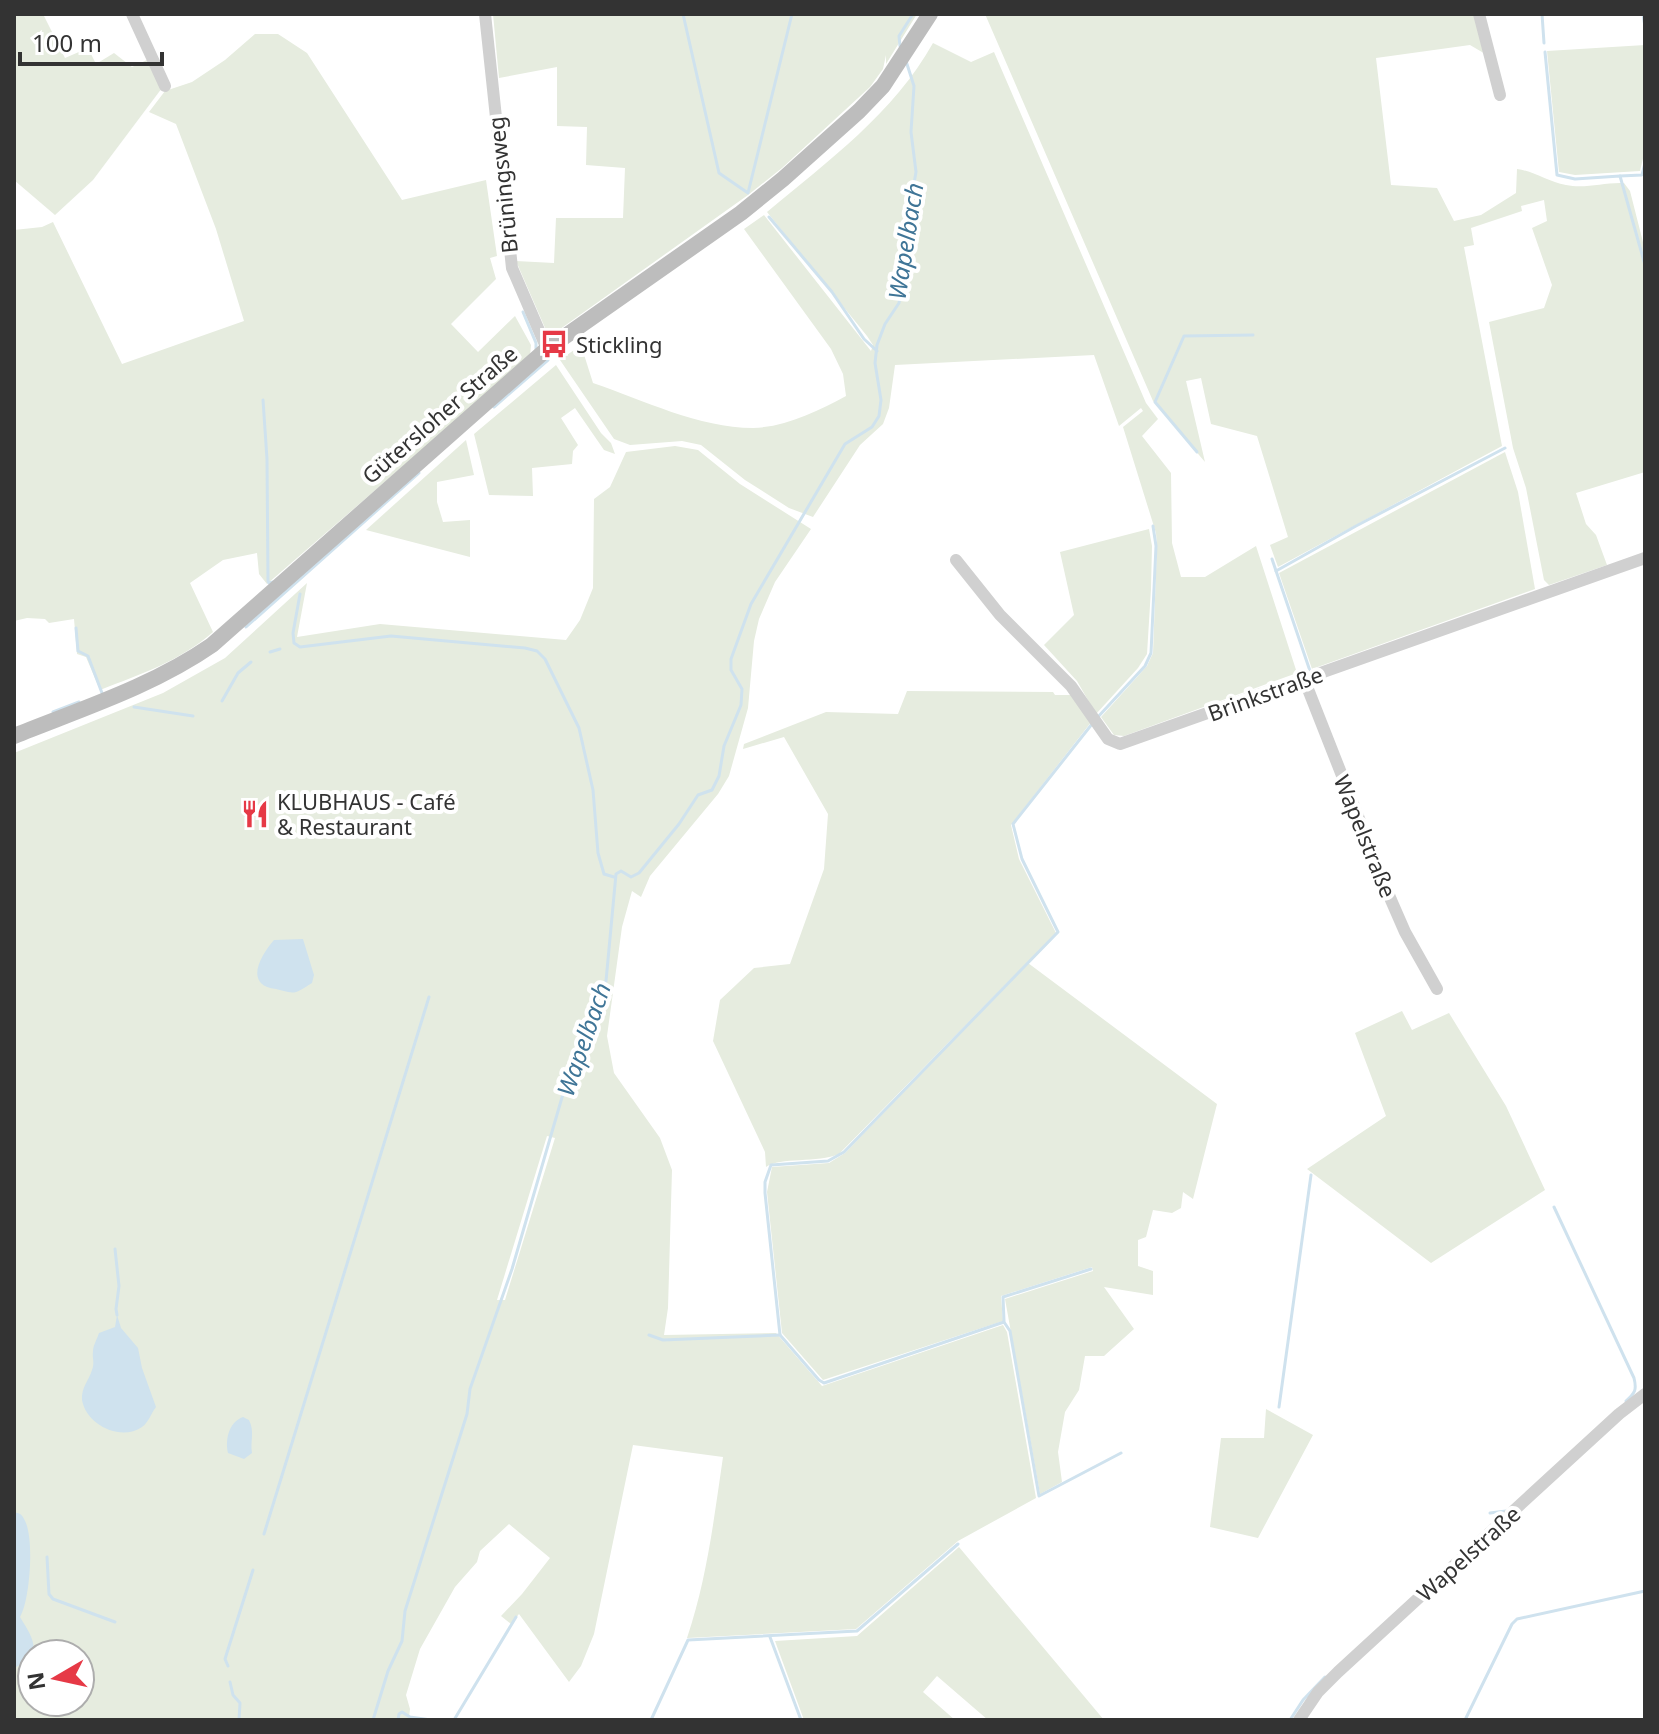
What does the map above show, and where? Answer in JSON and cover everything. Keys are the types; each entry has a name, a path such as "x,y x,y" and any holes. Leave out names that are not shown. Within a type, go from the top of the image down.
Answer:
{"main road":[{"name":"Gütersloher Straße","path":"14,736 154,678 184,664 212,645 547,349 741,213 859,111 891,76 930,14"}],"street":[{"path":"132,14 165,86"},
{"name":"Brüningsweg","path":"485,14 509,256 547,349"},
{"path":"1479,14 1500,95"},
{"name":"Brinkstraße","path":"956,560 1000,615 1071,686 1108,739 1120,744 1645,558"},
{"name":"Wapelstraße","path":"1304,679 1396,911 1437,989"},
{"name":"Wapelstraße","path":"1299,1720 1318,1692 1338,1672 1619,1414 1645,1394"}],"shaded area":[{"path":"14,14 43,14 65,58 88,48 96,64 114,53 132,67 149,59 162,88 93,180 55,215 14,180"},
{"path":"493,14 917,14 886,64 886,55 883,69 870,87 782,168 549,337 516,261 554,263 556,218 623,218 625,168 586,165 587,127 557,126 557,67 499,78"},
{"path":"985,14 1475,14 1487,55 1470,45 1376,58 1391,185 1437,188 1454,221 1481,215 1516,193 1517,169 1573,186 1624,183 1630,191 1645,250 1645,472 1576,493 1586,524 1596,535 1607,565 1549,585 1544,580 1526,488 1513,448 1489,322 1544,308 1552,285 1532,228 1547,221 1544,200 1521,206 1522,211 1471,228 1474,245 1464,247 1502,446 1278,567 1270,545 1288,537 1257,436 1211,424 1201,378 1186,381 1205,462 1153,401"},
{"path":"255,34 278,34 307,53 402,200 486,180 497,256 490,258 496,279 451,324 478,352 515,316 531,345 530,356 267,584 259,574 257,553 223,560 190,583 213,632 174,659 100,690 86,657 77,654 74,619 49,623 45,619 14,621 14,230 42,227 53,222 122,364 244,321 216,229 176,124 149,112 165,91 192,82 225,60"},
{"path":"933,43 971,62 994,52 1146,403 1158,419 1142,436 1171,473 1172,543 1181,577 1205,577 1256,546 1297,673 1124,736 1114,735 1101,717 1147,666 1153,653 1157,546 1156,533 1123,427 1143,411 1141,408 1119,426 1094,355 895,365 889,408 883,424 860,445 813,517 789,508 745,480 701,445 682,441 630,445 614,439 560,360 581,345 593,383 672,412 733,427 778,425 846,396 843,374 831,349 744,229 764,215 871,351 873,345 867,336 767,212 836,155 879,114 899,92"},
{"path":"1645,45 1645,150 1640,171 1575,175 1559,172 1547,51"},
{"path":"556,365 601,433 611,443 615,454 604,450 575,408 561,418 578,445 573,451 572,464 532,468 533,496 489,495 474,434"},
{"path":"466,440 474,475 437,482 437,502 443,522 470,520 470,557 366,530"},
{"path":"675,446 698,450 740,484 811,529 775,582 759,619 748,708 729,776 718,794 650,876 641,897 632,891 622,927 607,1036 614,1073 660,1138 672,1170 668,1308 664,1335 776,1333 822,1386 1003,1325 1007,1332 1036,1498 958,1541 856,1629 687,1638 705,1571 723,1457 633,1445 594,1634 581,1666 569,1682 519,1614 511,1624 501,1616 550,1558 509,1524 480,1551 477,1562 455,1587 420,1649 406,1695 409,1718 419,1720 14,1720 14,753 163,693 225,658 307,583 297,637 380,624 566,640 580,620 593,588 594,499 610,487 626,452","holes":["547,1136 555,1138 505,1300 497,1300"]},
{"path":"1505,452 1518,492 1535,589 1312,669 1279,573"},
{"path":"1149,529 1152,546 1147,654 1096,714 1077,681 1044,645 1074,615 1060,552"},
{"path":"907,691 1053,692 1055,695 1075,695 1092,721 1011,825 1019,859 1056,933 839,1154 780,1162 766,1167 765,1152 713,1041 720,1000 754,968 790,964 824,869 828,814 784,737 743,749 744,744 826,712 898,714"},
{"path":"1028,963 1217,1104 1193,1199 1183,1192 1181,1208 1172,1213 1153,1210 1146,1237 1138,1240 1138,1266 1153,1271 1153,1295 1104,1287 1134,1329 1104,1356 1085,1356 1079,1390 1065,1412 1058,1452 1062,1482 1040,1494 1005,1299 1093,1271 1092,1267 1001,1296 1003,1321 823,1380 782,1333 767,1192 772,1167 829,1163 845,1153"},
{"path":"1402,1011 1412,1030 1449,1013 1506,1106 1545,1190 1431,1263 1307,1169 1386,1116 1355,1033"},
{"path":"1266,1409 1313,1435 1258,1538 1210,1527 1221,1438 1264,1438"},
{"path":"959,1547 1104,1720 988,1720 937,1676 923,1692 955,1720 804,1720 775,1641 857,1636"}],"water":[{"path":"303,939 314,975 312,983 291,993 260,982 257,976 260,961 274,940"},
{"path":"117,1315 121,1328 138,1348 156,1407 142,1427 124,1432 97,1423 85,1409 82,1400 93,1367 93,1349 99,1333 115,1327"},
{"path":"243,1417 249,1420 252,1433 252,1453 244,1459 228,1453 227,1448 231,1427"},
{"path":"14,1512 23,1517 29,1539 29,1583 20,1617 31,1638 16,1638 14,1668"}],"waterway":[{"path":"683,14 719,173 748,193 792,14"},
{"name":"Wapelbach","path":"900,46 899,36 913,14"},
{"path":"1542,14 1544,43"},
{"path":"1643,14 1645,27"},
{"path":"1545,52 1557,175 1575,179 1620,176 1645,265"},
{"name":"Wapelbach","path":"373,1720 388,1671 402,1641 405,1611 467,1414 470,1389 512,1269 563,1094 585,1042 597,991 606,981 616,874 621,871 631,877 639,873 698,795 712,790 719,776 724,746 741,705 742,689 731,670 731,659 751,604 845,444 872,427 879,416 881,400 875,363 877,345 885,324 899,303 916,172 911,132 914,86 906,61"},
{"path":"1620,176 1642,175 1645,163"},
{"path":"769,217 832,292 864,339 877,351"},
{"path":"523,312 536,349"},
{"path":"1197,452 1155,402 1184,336 1253,335"},
{"path":"494,407 548,360"},
{"path":"263,400 268,581 273,582"},
{"path":"1276,571 1505,448"},
{"path":"246,627 419,473"},
{"path":"1097,718 1145,666 1151,653 1156,546 1153,526"},
{"path":"1272,559 1310,671"},
{"path":"300,594 293,633 294,643 300,647 391,636 537,651 545,659 579,728 593,790 598,853 604,874 614,877"},
{"path":"76,628 78,651 88,656 102,693"},
{"path":"270,652 280,649"},
{"path":"222,701 238,673 251,662"},
{"path":"53,712 79,702"},
{"path":"134,707 193,716"},
{"path":"1092,724 1013,824 1022,859 1058,932 844,1152 828,1161 771,1165 765,1193 780,1335 819,1380 824,1383 1004,1322 1010,1331 1039,1496 1121,1453"},
{"path":"264,1534 429,997"},
{"path":"1279,1407 1311,1175"},
{"path":"1554,1207 1634,1378 1634,1391 1626,1401"},
{"path":"115,1249 119,1286 117,1315"},
{"path":"1004,1321 1003,1297 1091,1269"},
{"path":"649,1335 663,1340 780,1335"},
{"path":"1490,1513 1506,1511"},
{"path":"651,1720 688,1640 857,1631 958,1544"},
{"path":"47,1557 49,1594 53,1599 115,1622"},
{"path":"228,1666 225,1659 253,1570"},
{"path":"1465,1720 1517,1619 1645,1591"},
{"path":"454,1720 516,1617"},
{"path":"770,1637 801,1720"},
{"path":"1290,1720 1303,1700 1325,1677"},
{"path":"230,1682 233,1695 240,1703 239,1720"},
{"path":"398,1720 402,1712 410,1717 431,1720"}],"place":[{"name":"Stickling","path":"554,344"},
{"name":"KLUBHAUS - Café & Restaurant","path":"255,814"}]}
